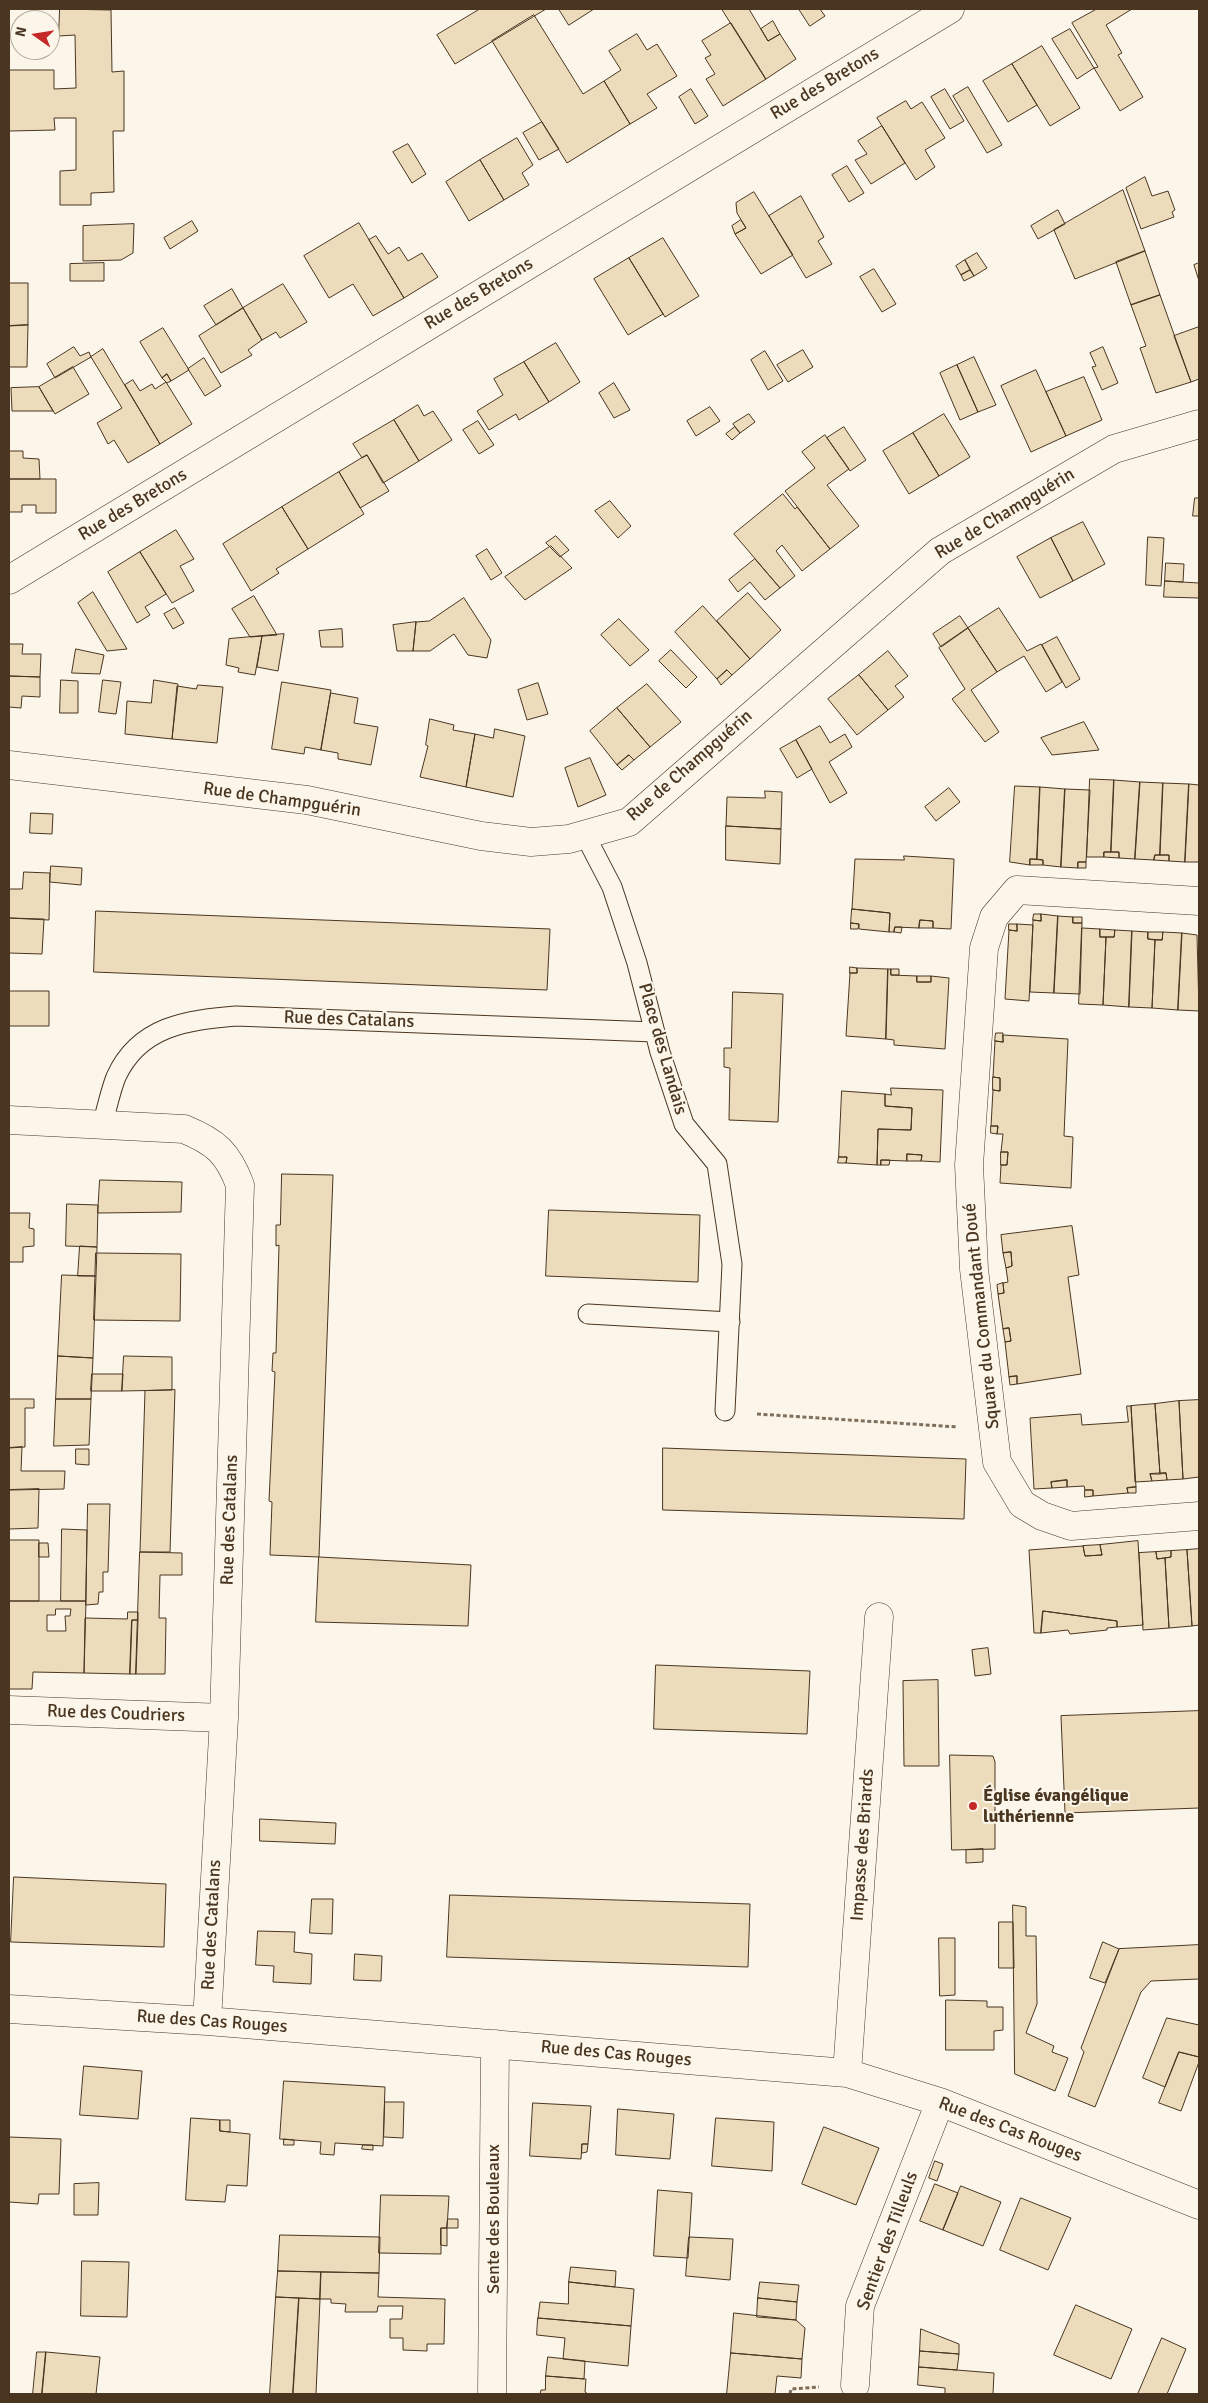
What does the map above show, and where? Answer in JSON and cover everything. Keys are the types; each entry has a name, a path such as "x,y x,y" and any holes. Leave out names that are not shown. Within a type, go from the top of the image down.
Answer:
{"street":[{"name":"Rue des Bretons","path":"9,580 950,9"},
{"name":"Rue de Champguérin","path":"9,765 307,800 489,837 531,842 569,839 585,835 628,822 940,551 1114,449 1199,424"},
{"name":"Square du Commandant Doué","path":"1199,902 1017,890 994,917 984,948 969,1165 974,1269 997,1462 1022,1504 1042,1516 1071,1526 1199,1516"},
{"name":"Rue des Catalans","path":"9,1120 184,1129 208,1138 231,1162 240,1185 224,1718 207,2021"},
{"name":"Impasse des Briards","path":"847,2073 879,1617"},
{"name":"Rue des Coudriers","path":"9,1710 224,1718"},
{"name":"Rue des Cas Rouges","path":"9,2009 207,2021 847,2073 940,2102 1199,2205"},
{"name":"Sente des Bouleaux","path":"492,2394 495,2044"},
{"name":"Sentier des Tilleuls","path":"855,2385 860,2306 940,2102"}],"lane":[{"name":"Place des Landais","path":"585,835 612,887 637,963 655,1032 684,1124 717,1164 732,1264 725,1412"},
{"name":"Rue des Catalans","path":"102,1125 117,1076 136,1048 156,1032 192,1020 236,1016 655,1032"},
{"path":"588,1314 730,1322"}],"path":[{"path":"725,1412 993,1429"}],"building":[{"path":"480,9 546,9 455,64 437,35"},
{"path":"559,9 594,9 569,25"},
{"path":"722,9 749,9 768,41 780,34 796,59 766,79"},
{"path":"799,9 820,9 825,16 810,26"},
{"path":"1097,9 1132,9 1106,25 1122,53 1118,55 1143,97 1120,111 1094,68 1098,67 1072,23"},
{"path":"60,10 111,10 112,72 124,71 124,131 113,131 114,192 91,193 91,205 60,205 60,171 76,170 76,118 54,118 55,130 9,131 9,70 54,70 54,89 76,88 75,35 60,36"},
{"path":"534,15 583,94 604,81 630,124 567,163 492,41"},
{"path":"773,21 780,34 768,41 761,29"},
{"path":"731,23 766,79 723,106 706,79 715,74 705,58 711,55 702,41"},
{"path":"1070,29 1094,68 1077,79 1052,39"},
{"path":"637,34 647,50 657,44 677,76 647,94 657,108 630,124 604,81 621,70 609,51"},
{"path":"1042,46 1080,108 1050,126 1012,64"},
{"path":"1012,64 1037,105 1008,122 983,81"},
{"path":"968,87 1002,145 987,153 953,96"},
{"path":"691,89 708,116 695,124 679,97"},
{"path":"945,89 964,121 950,129 931,97"},
{"path":"906,101 911,109 922,102 945,138 925,150 935,167 916,180 877,118"},
{"path":"542,122 559,149 539,160 523,133"},
{"path":"882,126 905,163 871,184 855,160 867,154 858,141"},
{"path":"517,138 533,165 522,173 529,185 504,200 480,160"},
{"path":"408,144 426,174 412,183 393,152"},
{"path":"480,160 504,200 469,221 446,182"},
{"path":"847,166 864,193 849,202 832,175"},
{"path":"1145,177 1152,196 1168,191 1175,210 1172,212 1174,217 1141,229 1126,188"},
{"path":"1123,190 1145,251 1075,279 1054,230"},
{"path":"754,192 793,255 761,274 735,234 746,228 737,213 736,203"},
{"path":"801,196 824,237 818,241 832,264 806,278 769,216"},
{"path":"1058,210 1065,224 1038,239 1031,226"},
{"path":"741,220 746,228 735,234 732,226"},
{"path":"192,221 198,231 170,249 164,238"},
{"path":"359,223 404,298 373,316 353,284 329,298 304,256"},
{"path":"134,224 133,253 121,260 83,261 83,226"},
{"path":"376,236 388,254 399,247 408,261 422,253 438,277 404,298 369,240"},
{"path":"663,238 699,296 665,317 629,258"},
{"path":"1145,251 1160,295 1131,305 1116,262"},
{"path":"977,253 987,268 974,276 965,260"},
{"path":"629,258 663,314 628,335 594,279"},
{"path":"965,260 970,270 961,275 956,266"},
{"path":"104,263 104,281 70,281 70,264"},
{"path":"1199,263 1199,281 1194,265"},
{"path":"874,269 896,304 882,312 860,277"},
{"path":"970,270 974,276 964,281 961,275"},
{"path":"9,283 28,283 28,325 9,326"},
{"path":"283,284 307,322 280,338 276,332 262,340 243,308"},
{"path":"232,289 243,308 216,325 204,306"},
{"path":"1160,295 1191,382 1156,393 1140,348 1146,346 1131,305"},
{"path":"243,308 262,340 248,350 252,355 221,373 199,336"},
{"path":"28,325 27,367 9,367 9,326"},
{"path":"1199,327 1199,379 1191,382 1174,336"},
{"path":"163,328 189,370 171,381 167,374 162,378 140,342"},
{"path":"556,343 580,382 549,402 524,362"},
{"path":"74,347 80,356 89,352 91,357 55,378 47,364"},
{"path":"1103,347 1118,383 1102,390 1092,367 1096,366 1090,353"},
{"path":"103,349 160,444 128,463 114,440 108,444 97,423 122,408 91,357"},
{"path":"803,350 813,367 788,382 777,365"},
{"path":"765,351 783,381 768,390 751,360"},
{"path":"974,357 996,405 978,412 957,365"},
{"path":"204,358 221,386 205,396 188,369"},
{"path":"524,362 549,402 519,420 516,414 489,430 477,411 503,395 494,379"},
{"path":"957,365 978,412 960,420 940,373"},
{"path":"73,367 89,394 55,414 39,387"},
{"path":"1036,370 1066,436 1031,452 1001,386"},
{"path":"167,374 171,381 167,383 162,378"},
{"path":"1084,377 1102,420 1066,436 1046,392"},
{"path":"133,380 140,391 152,384 155,389 166,382 192,424 160,444 125,385"},
{"path":"614,383 630,410 614,418 599,393"},
{"path":"39,387 53,411 12,411 11,388"},
{"path":"418,405 424,416 433,411 452,440 419,461 394,420"},
{"path":"710,407 720,421 696,436 687,421"},
{"path":"749,414 755,422 740,433 733,424"},
{"path":"944,414 970,457 939,476 913,433"},
{"path":"394,420 419,461 383,483 367,455 362,458 353,444"},
{"path":"478,421 494,445 479,454 463,430"},
{"path":"735,427 740,433 732,440 726,434"},
{"path":"844,427 866,460 850,471 827,438"},
{"path":"913,433 939,476 909,494 883,451"},
{"path":"825,435 849,469 827,485 859,526 830,549 785,491 815,468 802,452"},
{"path":"9,451 23,451 23,458 39,459 40,479 9,479"},
{"path":"367,455 389,491 360,508 339,472"},
{"path":"339,472 364,514 308,549 282,507"},
{"path":"9,479 56,479 56,513 36,513 36,505 22,505 22,512 9,512"},
{"path":"783,494 795,509 797,507 830,549 802,571 782,545 776,551 795,576 780,588 734,534"},
{"path":"1195,498 1199,498 1199,516 1193,516"},
{"path":"610,501 631,526 618,538 595,511"},
{"path":"282,507 308,549 276,569 279,573 251,591 223,544"},
{"path":"1083,522 1105,564 1073,581 1051,538"},
{"path":"176,530 194,559 180,566 194,591 172,603 140,552"},
{"path":"556,536 569,550 560,557 546,543"},
{"path":"1148,537 1164,538 1161,586 1146,585"},
{"path":"1051,538 1073,581 1040,598 1017,557"},
{"path":"551,546 572,568 525,600 505,577"},
{"path":"487,549 502,573 491,580 476,556"},
{"path":"140,552 166,594 145,607 150,615 137,623 108,572"},
{"path":"755,559 780,588 765,600 750,582 738,592 729,580"},
{"path":"1166,563 1184,564 1183,582 1165,581"},
{"path":"1165,581 1199,583 1199,598 1164,597"},
{"path":"93,592 127,649 107,651 78,603"},
{"path":"748,593 781,630 750,659 717,621"},
{"path":"254,596 277,635 250,637 232,609"},
{"path":"464,598 491,640 487,658 468,655 454,634 430,651 413,651 416,622 429,621"},
{"path":"703,606 750,659 732,675 727,670 717,679 675,632"},
{"path":"175,608 184,623 173,629 164,614"},
{"path":"999,608 1027,651 1041,644 1062,682 1046,692 1024,656 997,672 968,628"},
{"path":"960,616 968,628 941,647 933,634"},
{"path":"619,619 649,650 630,666 601,635"},
{"path":"416,622 413,651 397,651 393,625"},
{"path":"968,628 997,672 971,690 999,732 985,742 952,699 965,689 939,648"},
{"path":"342,629 343,647 321,647 319,631"},
{"path":"284,634 278,671 257,667 262,636"},
{"path":"262,636 255,675 238,672 239,668 226,665 229,639"},
{"path":"1057,637 1080,679 1066,688 1042,645"},
{"path":"9,644 23,644 22,654 41,654 40,677 9,676"},
{"path":"76,649 104,655 100,674 72,673"},
{"path":"671,650 697,677 686,688 659,661"},
{"path":"888,651 908,676 895,686 904,697 888,710 859,675"},
{"path":"727,670 732,675 721,685 717,679"},
{"path":"859,675 888,710 857,735 828,699"},
{"path":"9,676 40,677 40,697 22,696 21,708 9,707"},
{"path":"61,680 78,681 78,713 60,713"},
{"path":"103,680 121,682 116,714 99,712"},
{"path":"154,680 178,684 172,739 125,734 127,701 151,703"},
{"path":"282,682 331,690 321,750 305,747 304,754 272,749"},
{"path":"538,683 548,714 527,720 518,690"},
{"path":"647,684 681,722 650,747 617,708"},
{"path":"198,685 223,687 217,743 172,739 177,686 196,689"},
{"path":"331,693 358,698 354,723 378,727 371,765 338,759 338,753 321,750"},
{"path":"617,708 650,747 634,760 629,755 617,765 590,731"},
{"path":"430,719 454,725 453,730 475,734 466,787 420,777 428,746 426,745"},
{"path":"1084,722 1099,750 1052,755 1041,738"},
{"path":"820,726 830,743 845,734 852,747 829,762 847,793 830,803 796,740"},
{"path":"495,729 525,736 513,797 466,787 475,734 493,738"},
{"path":"796,740 812,769 797,778 780,749"},
{"path":"629,755 634,760 622,770 617,765"},
{"path":"590,758 606,795 578,807 565,768"},
{"path":"1090,779 1114,780 1111,852 1104,852 1104,857 1087,857"},
{"path":"1114,780 1140,782 1135,859 1119,858 1119,852 1111,852"},
{"path":"1140,782 1163,783 1160,855 1155,855 1154,860 1135,859"},
{"path":"1163,783 1189,784 1185,862 1169,861 1169,855 1160,855"},
{"path":"1189,784 1199,785 1199,862 1185,862"},
{"path":"1015,786 1040,787 1037,859 1030,859 1030,865 1010,862"},
{"path":"1040,787 1065,789 1061,867 1043,865 1043,860 1037,859"},
{"path":"949,788 960,802 936,821 925,807"},
{"path":"1065,789 1090,790 1086,862 1078,862 1078,868 1061,867"},
{"path":"765,791 782,792 781,829 726,826 727,797 765,798"},
{"path":"31,813 53,814 52,834 30,833"},
{"path":"726,826 781,829 780,864 726,860"},
{"path":"1104,852 1119,852 1119,858 1104,857"},
{"path":"1155,855 1169,855 1169,861 1154,860"},
{"path":"904,856 954,859 951,929 933,928 933,921 920,920 919,928 895,927 894,932 889,932 890,913 852,909 855,859 904,860"},
{"path":"1030,859 1043,860 1043,865 1030,865"},
{"path":"1078,862 1086,862 1086,868 1078,868"},
{"path":"51,866 82,868 81,885 50,882"},
{"path":"24,872 50,873 49,920 9,918 9,889 22,889"},
{"path":"852,909 890,913 889,932 859,929 859,924 851,923"},
{"path":"96,911 550,929 547,990 94,972"},
{"path":"1034,914 1041,914 1041,921 1033,920"},
{"path":"1041,914 1058,916 1054,993 1030,992 1033,920 1041,921"},
{"path":"1058,916 1073,917 1073,923 1082,923 1080,994 1054,993"},
{"path":"1073,917 1082,917 1082,923 1073,923"},
{"path":"9,918 44,919 42,954 9,953"},
{"path":"920,920 933,921 933,928 919,928"},
{"path":"851,923 859,924 858,929 851,929"},
{"path":"1009,924 1017,924 1017,931 1009,930"},
{"path":"1017,924 1033,925 1029,1001 1005,999 1009,930 1017,931"},
{"path":"895,927 902,927 901,933 894,932"},
{"path":"1082,928 1100,929 1100,937 1106,937 1103,1005 1079,1004"},
{"path":"1100,929 1115,930 1114,937 1100,937"},
{"path":"1115,930 1132,931 1129,1007 1103,1005 1106,937 1114,937"},
{"path":"1132,931 1148,932 1148,939 1155,940 1152,1008 1129,1007"},
{"path":"1148,932 1163,932 1162,940 1148,939"},
{"path":"1163,932 1182,933 1178,1010 1152,1008 1155,940 1162,940"},
{"path":"1182,933 1197,935 1199,1011 1178,1010"},
{"path":"850,967 857,968 857,973 850,973"},
{"path":"857,968 888,969 886,1039 846,1036 850,973 857,973"},
{"path":"888,969 891,969 891,975 917,976 917,982 931,982 931,976 949,978 945,1049 894,1045 894,1040 886,1039"},
{"path":"891,969 899,969 899,975 891,975"},
{"path":"917,976 931,976 931,982 917,982"},
{"path":"9,991 49,991 49,1026 9,1026"},
{"path":"733,992 783,994 778,1122 729,1120 730,1068 724,1067 724,1048 731,1048"},
{"path":"996,1033 1003,1033 1003,1042 995,1041"},
{"path":"1003,1035 1068,1039 1064,1136 1073,1137 1071,1188 1000,1183 1001,1165 1007,1165 1008,1152 1001,1152 1003,1134 997,1134 998,1126 991,1126 993,1090 1000,1091 1000,1078 993,1077 995,1041 1003,1042"},
{"path":"993,1077 1000,1078 1000,1091 993,1090"},
{"path":"891,1088 943,1090 940,1162 921,1161 922,1155 907,1154 907,1161 881,1160 881,1165 877,1165 878,1129 911,1130 912,1108 885,1106 885,1094 891,1095"},
{"path":"842,1091 885,1094 885,1106 912,1108 911,1130 878,1129 877,1165 846,1163 847,1157 839,1157"},
{"path":"991,1126 998,1126 997,1134 991,1133"},
{"path":"1001,1152 1008,1152 1007,1165 1001,1165"},
{"path":"907,1154 922,1155 921,1161 907,1161"},
{"path":"839,1157 847,1157 846,1163 838,1163"},
{"path":"881,1160 890,1160 889,1165 881,1165"},
{"path":"282,1174 333,1175 319,1557 270,1555 272,1502 269,1501 275,1372 272,1371 273,1353 276,1353 279,1245 276,1246 276,1225 280,1225"},
{"path":"100,1180 182,1182 181,1212 98,1213"},
{"path":"67,1204 98,1205 97,1247 66,1246"},
{"path":"549,1210 700,1215 698,1282 546,1276"},
{"path":"9,1213 30,1213 29,1228 34,1229 34,1246 23,1247 23,1262 9,1262"},
{"path":"1072,1226 1079,1275 1068,1277 1081,1374 1017,1384 1017,1376 1009,1377 1005,1342 1011,1341 1009,1328 1003,1329 998,1294 1004,1293 1003,1283 1008,1282 1006,1268 1012,1266 1011,1252 1003,1253 1001,1235"},
{"path":"80,1246 97,1247 96,1276 78,1276"},
{"path":"1011,1252 1012,1266 1006,1268 1003,1253"},
{"path":"96,1253 181,1254 180,1321 94,1320"},
{"path":"62,1275 96,1276 93,1358 58,1356"},
{"path":"1003,1283 1004,1293 998,1294 997,1285"},
{"path":"1009,1328 1011,1341 1005,1342 1003,1329"},
{"path":"58,1356 93,1358 91,1399 56,1399"},
{"path":"124,1356 172,1357 172,1390 122,1391"},
{"path":"92,1374 123,1374 122,1391 91,1391"},
{"path":"1017,1376 1017,1384 1010,1385 1009,1377"},
{"path":"175,1390 170,1552 140,1552 145,1391"},
{"path":"9,1399 34,1399 34,1408 25,1408 25,1447 9,1448"},
{"path":"56,1399 91,1399 89,1445 54,1446"},
{"path":"1199,1400 1199,1477 1183,1479 1179,1401"},
{"path":"1179,1401 1183,1479 1167,1480 1166,1473 1160,1474 1155,1404"},
{"path":"1155,1404 1160,1474 1150,1474 1152,1481 1135,1482 1131,1406"},
{"path":"1127,1406 1131,1406 1136,1487 1127,1488 1128,1493 1093,1496 1093,1490 1085,1490 1084,1486 1067,1487 1067,1480 1051,1482 1052,1488 1034,1489 1030,1418 1081,1414 1082,1425 1128,1422"},
{"path":"22,1447 21,1471 65,1471 64,1489 9,1490 9,1448"},
{"path":"663,1448 966,1459 964,1519 663,1510"},
{"path":"76,1449 89,1449 89,1465 76,1464"},
{"path":"1166,1473 1167,1480 1152,1481 1150,1474"},
{"path":"1067,1480 1067,1487 1052,1488 1051,1482"},
{"path":"1136,1487 1136,1493 1128,1493 1127,1488"},
{"path":"39,1489 38,1528 9,1529 9,1490"},
{"path":"1085,1490 1093,1490 1093,1496 1085,1497"},
{"path":"88,1504 110,1504 108,1572 103,1572 103,1592 99,1592 98,1604 86,1605"},
{"path":"62,1529 87,1530 86,1601 61,1601"},
{"path":"9,1540 39,1540 39,1601 9,1601"},
{"path":"1138,1541 1143,1625 1117,1627 1117,1621 1043,1611 1041,1633 1034,1633 1029,1550 1083,1546 1085,1556 1102,1555 1100,1545"},
{"path":"39,1543 48,1543 49,1557 39,1557"},
{"path":"1100,1545 1102,1555 1085,1556 1083,1546"},
{"path":"1199,1549 1199,1625 1192,1626 1187,1550"},
{"path":"1187,1550 1192,1626 1169,1628 1165,1558 1171,1557 1171,1551"},
{"path":"1171,1551 1171,1557 1157,1559 1156,1552"},
{"path":"140,1552 182,1553 182,1575 160,1575 159,1618 166,1618 165,1674 136,1674"},
{"path":"1156,1552 1157,1559 1165,1558 1169,1628 1143,1630 1139,1553"},
{"path":"319,1557 471,1565 468,1626 316,1622"},
{"path":"9,1601 86,1601 84,1673 33,1672 32,1689 9,1689","holes":["56,1609 71,1609 70,1616 65,1616 66,1631 47,1631 47,1615 55,1615"]},
{"path":"1043,1611 1117,1621 1117,1627 1070,1634 1068,1630 1041,1633"},
{"path":"128,1612 138,1612 138,1620 132,1620 130,1674 84,1673 85,1618 127,1619"},
{"path":"132,1620 138,1620 136,1674 130,1674"},
{"path":"988,1648 991,1674 975,1676 972,1650"},
{"path":"656,1665 810,1671 807,1734 654,1729"},
{"path":"938,1680 939,1766 904,1766 903,1681"},
{"path":"1199,1711 1199,1808 1065,1813 1061,1716"},
{"name":"Église évangélique luthérienne","path":"950,1755 993,1756 995,1762 995,1849 952,1850"},
{"path":"260,1819 336,1823 335,1844 260,1841"},
{"path":"983,1849 983,1862 966,1863 966,1850"},
{"path":"14,1877 166,1884 164,1947 11,1942"},
{"path":"450,1895 750,1904 748,1967 447,1957"},
{"path":"312,1899 333,1899 332,1934 310,1933"},
{"path":"1013,1905 1026,1907 1026,1936 1036,1936 1037,2004 1026,2033 1054,2046 1052,2052 1068,2058 1055,2091 1015,2074"},
{"path":"999,1922 1013,1922 1014,1968 999,1968"},
{"path":"258,1931 295,1932 294,1952 312,1954 311,1984 273,1982 274,1966 256,1965"},
{"path":"939,1938 955,1938 955,1995 940,1996"},
{"path":"1103,1942 1119,1949 1105,1983 1090,1978"},
{"path":"1199,1945 1199,1979 1151,1981 1141,1992 1095,2107 1068,2096 1084,2052 1081,2048 1119,1949"},
{"path":"355,1954 382,1956 381,1981 354,1980"},
{"path":"946,2000 987,2001 987,2007 1003,2007 1003,2030 994,2031 994,2050 946,2050"},
{"path":"1167,2018 1199,2025 1199,2057 1179,2052 1165,2087 1143,2078"},
{"path":"1179,2052 1199,2057 1199,2062 1181,2111 1159,2103"},
{"path":"84,2066 142,2071 138,2119 80,2115"},
{"path":"284,2081 385,2087 383,2146 335,2143 334,2155 320,2154 321,2142 280,2139"},
{"path":"385,2102 404,2102 403,2138 384,2137"},
{"path":"533,2103 591,2106 588,2144 582,2144 581,2159 530,2156"},
{"path":"618,2109 674,2114 670,2159 616,2155"},
{"path":"191,2118 220,2120 220,2131 250,2134 247,2186 227,2185 225,2202 186,2200"},
{"path":"716,2118 774,2122 772,2171 712,2166"},
{"path":"220,2120 230,2120 230,2132 220,2131"},
{"path":"824,2127 879,2148 856,2205 802,2184"},
{"path":"9,2137 61,2139 59,2194 39,2194 38,2204 9,2202"},
{"path":"284,2139 294,2140 294,2145 284,2145"},
{"path":"582,2144 588,2144 587,2152 582,2153"},
{"path":"363,2145 373,2145 373,2150 362,2149"},
{"path":"935,2161 943,2164 937,2181 929,2178"},
{"path":"99,2183 98,2215 74,2215 74,2184"},
{"path":"935,2184 958,2193 943,2230 920,2221"},
{"path":"961,2186 1001,2202 983,2246 943,2230"},
{"path":"658,2190 692,2193 688,2258 654,2256"},
{"path":"381,2195 449,2196 447,2228 441,2228 441,2254 379,2253"},
{"path":"1021,2198 1071,2218 1048,2270 1000,2250"},
{"path":"448,2219 458,2219 458,2228 447,2228"},
{"path":"441,2228 447,2228 447,2246 441,2245"},
{"path":"280,2235 380,2237 379,2273 278,2271"},
{"path":"689,2237 733,2239 730,2280 686,2276"},
{"path":"82,2261 129,2262 127,2317 81,2316"},
{"path":"571,2267 616,2271 615,2287 569,2282"},
{"path":"278,2271 321,2272 320,2299 276,2297"},
{"path":"321,2272 379,2273 378,2297 445,2299 444,2344 427,2344 427,2351 403,2350 403,2338 390,2338 390,2319 402,2319 403,2306 378,2306 377,2312 345,2312 346,2304 331,2303 331,2299 320,2299"},
{"path":"569,2282 634,2289 631,2326 538,2318 540,2302 568,2304"},
{"path":"760,2282 799,2285 797,2302 758,2298"},
{"path":"276,2297 299,2298 293,2394 270,2394"},
{"path":"299,2298 320,2299 316,2394 293,2394"},
{"path":"758,2298 797,2302 796,2320 757,2317"},
{"path":"1076,2305 1132,2329 1111,2379 1054,2355"},
{"path":"734,2313 796,2320 805,2328 802,2359 731,2353"},
{"path":"538,2318 631,2326 628,2366 563,2359 565,2338 537,2335"},
{"path":"921,2329 959,2344 959,2354 920,2351"},
{"path":"1162,2338 1186,2349 1167,2394 1138,2394"},
{"path":"920,2351 959,2354 957,2370 919,2367"},
{"path":"37,2352 46,2352 42,2394 33,2394"},
{"path":"46,2352 100,2357 96,2394 42,2394"},
{"path":"731,2353 802,2359 801,2378 777,2376 775,2394 727,2394"},
{"path":"548,2357 585,2361 584,2379 546,2376"},
{"path":"919,2367 994,2373 993,2394 945,2394 945,2388 918,2385"},
{"path":"546,2376 586,2379 585,2392 588,2394 540,2394 541,2390 545,2390"}],"place":[{"name":"Église évangélique luthérienne","path":"973,1806"}]}
